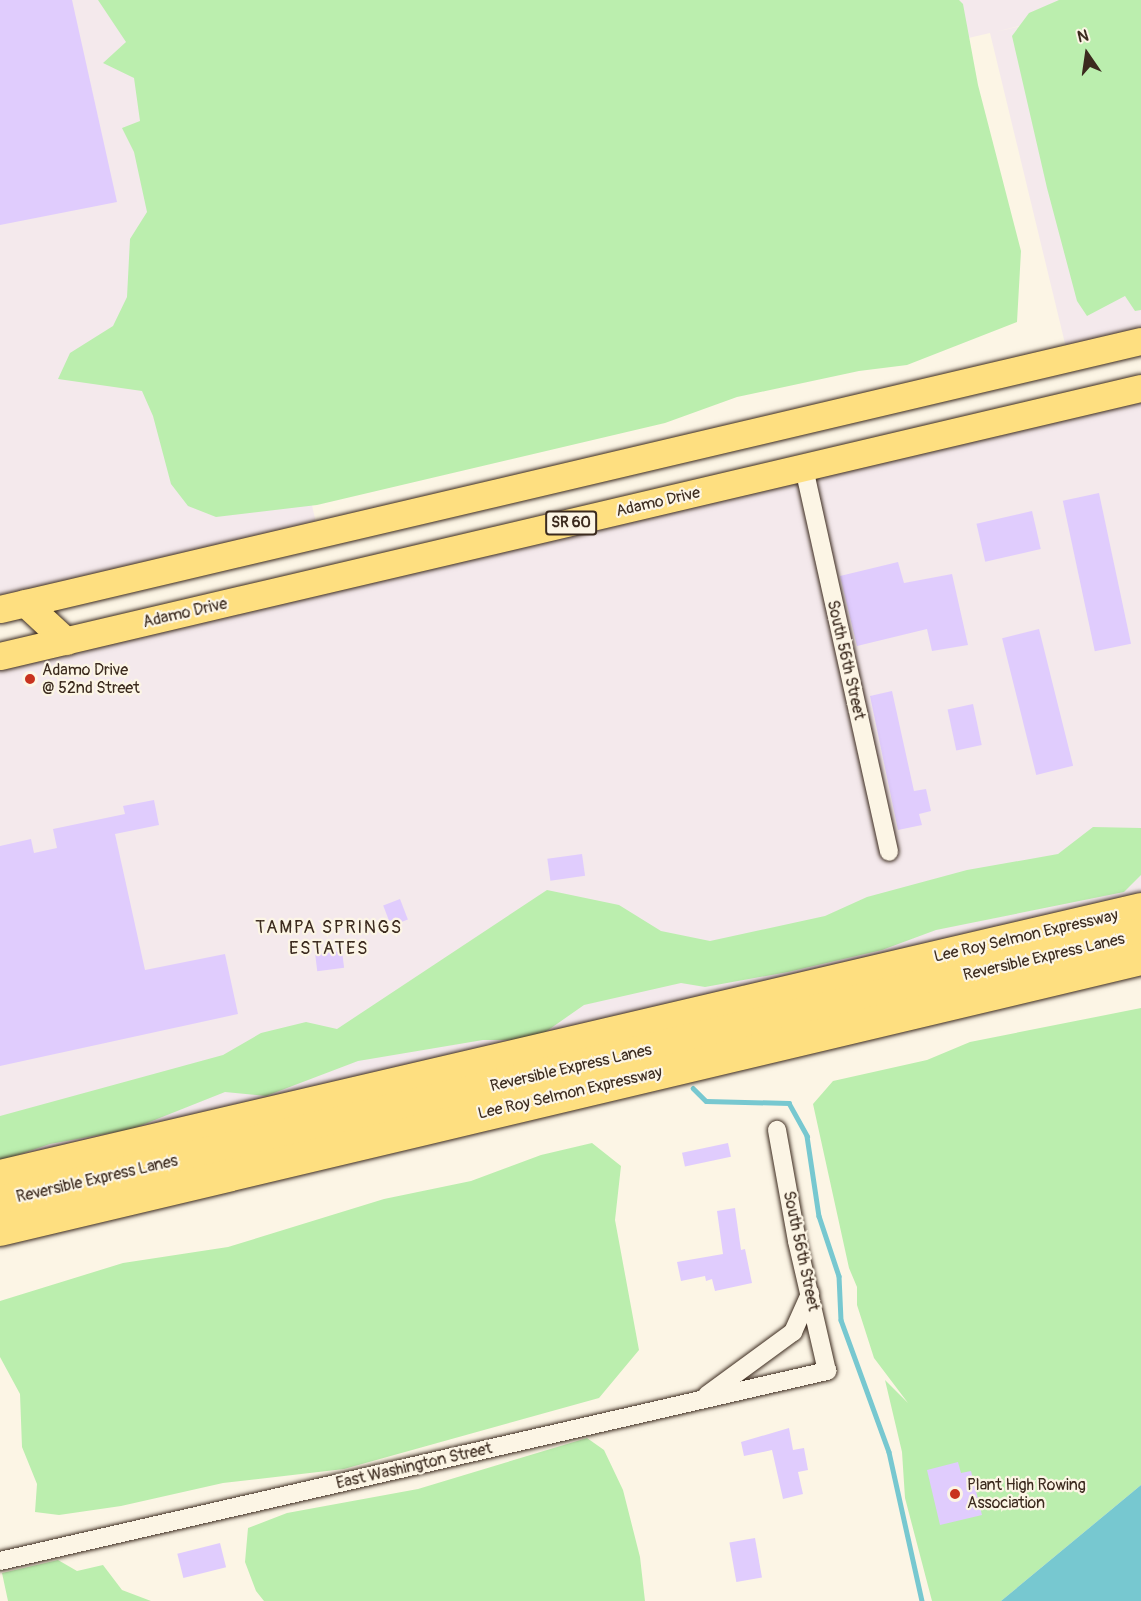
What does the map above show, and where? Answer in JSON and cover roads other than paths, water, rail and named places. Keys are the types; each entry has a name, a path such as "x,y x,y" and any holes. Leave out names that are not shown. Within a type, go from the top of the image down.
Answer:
{"highway":[{"name":"Lee Roy Selmon Expressway","path":"0,1176 1141,909"},
{"name":"Reversible Express Lanes","path":"0,1202 1141,934"},
{"name":"Lee Roy Selmon Expressway","path":"0,1230 1141,959"}],"main road":[{"path":"13,606 1141,341"},
{"path":"1064,360 1073,404"},
{"name":"Adamo Drive","path":"0,656 1141,388"},
{"path":"719,441 729,485"},
{"path":"13,606 66,641"}],"street":[{"name":"South 56th Street","path":"804,468 889,852"},
{"name":"South 56th Street","path":"777,1130 827,1371"},
{"path":"699,1402 793,1332 810,1294"},
{"name":"East Washington Street","path":"0,1561 827,1371"}],"water":[{"path":"1141,1485 1141,1601 1001,1601"}],"waterway":[{"path":"693,1088 706,1101 789,1103 807,1136 819,1216 839,1276 841,1320 889,1452 922,1601"}],"place":[{"name":"Adamo Drive @ 52nd Street","path":"30,679"},
{"name":"Plant High Rowing Association","path":"955,1494"}],"district":[{"name":"TAMPA SPRINGS ESTATES","path":"329,939"}]}
